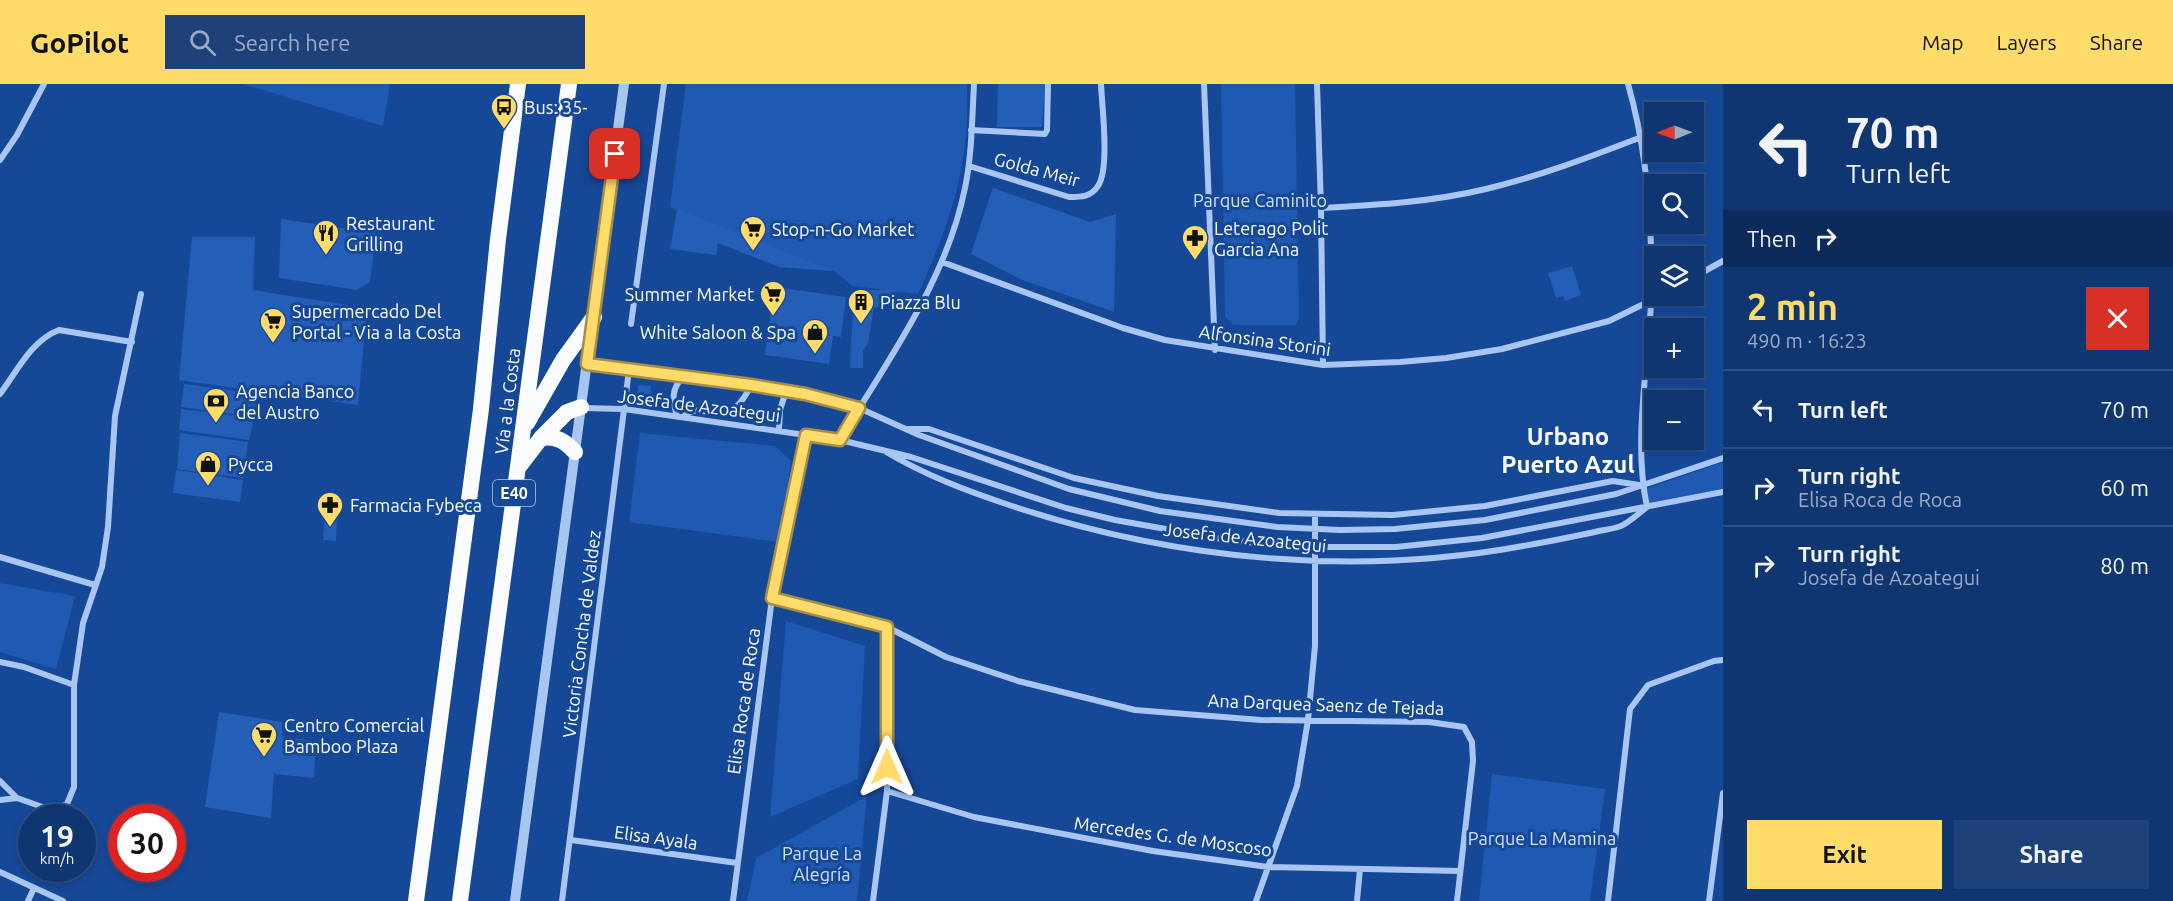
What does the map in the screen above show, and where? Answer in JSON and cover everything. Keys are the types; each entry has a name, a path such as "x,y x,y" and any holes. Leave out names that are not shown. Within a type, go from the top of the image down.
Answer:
{"highway":[{"name":"Vía a la Costa","path":"416,901 481,409 498,239 518,84"},
{"name":"Vía a la Costa","path":"460,901 569,84"},
{"path":"522,431 563,360 594,317"},
{"path":"518,469 541,438 567,412 581,407"},
{"path":"541,438 555,437 575,452"}],"street":[{"path":"0,160 17,135 44,84"},
{"path":"515,901 624,84"},
{"path":"631,324 664,84"},
{"path":"840,440 886,367 932,286 942,262 957,219 969,166 974,84"},
{"path":"971,130 1045,134 1048,84"},
{"name":"Golda Meir","path":"969,166 1070,197 1083,198 1089,195 1098,187 1105,165 1101,84"},
{"path":"1204,84 1215,350"},
{"path":"1317,84 1323,365"},
{"path":"1628,84 1649,199 1650,246"},
{"path":"1321,208 1403,203 1484,190 1563,168 1639,138"},
{"path":"1704,271 1723,261"},
{"name":"Alfonsina Storini","path":"942,262 1123,328 1166,340 1215,350 1323,365 1411,361 1502,349 1609,321 1644,304"},
{"path":"0,781 17,798 51,810 67,804 74,787 74,685 83,623 102,567 108,527 115,416 141,294"},
{"path":"1647,507 1643,486 1642,450 1651,306"},
{"path":"0,394 38,343 48,334 58,330 132,342"},
{"name":"Josefa de Azoategui","path":"587,364 751,385 859,408 904,429 968,454 1069,489 1160,512 1277,527 1395,529 1485,520 1616,494 1723,458"},
{"name":"Victoria Concha de Valdez","path":"562,901 629,370"},
{"path":"684,376 678,382 674,393 680,416 694,411 721,414 731,412 742,401 751,385"},
{"path":"779,430 780,410 786,391"},
{"name":"Josefa de Azoategui","path":"581,407 624,409 680,416 840,440 962,472 1066,508 1115,520 1222,539 1314,547 1396,547 1482,538 1723,492"},
{"name":"Josefa de Azoategui","path":"904,429 929,429 1074,478 1158,496 1280,513 1393,515 1485,506 1612,481 1643,486"},
{"name":"Elisa Roca de Roca","path":"733,901 772,598 806,435"},
{"name":"Josefa de Azoategui","path":"883,450 910,467 962,489 1065,524 1182,547 1273,559 1314,562 1398,561 1493,552 1622,526 1647,507"},
{"path":"1256,901 1297,786 1308,720 1314,646 1315,514"},
{"path":"0,557 95,585"},
{"name":"Ana Darquea Saenz de Tejada","path":"772,598 887,627 957,660 1018,681 1135,710 1261,720 1429,722 1450,723 1464,727 1472,742 1473,761 1460,871"},
{"path":"873,901 887,790 887,627"},
{"path":"1608,901 1630,709 1648,686 1714,661 1723,660"},
{"path":"0,662 24,667 74,685"},
{"name":"Mercedes G. de Moscoso","path":"887,790 974,817 1153,851 1268,867 1460,871"},
{"path":"1709,901 1723,794"},
{"path":"0,800 17,798"},
{"name":"Elisa Ayala","path":"571,840 737,863"},
{"path":"1357,901 1360,869"},
{"path":"1457,901 1460,871"},
{"path":"0,872 63,901"},
{"path":"28,901 34,888"}],"green space":[{"path":"243,84 390,84 383,126"},
{"path":"686,84 967,84 966,137 958,183 941,239 918,294 853,286 834,271 670,207"},
{"name":"Parque Caminito","path":"1221,84 1295,84 1299,318 1296,325 1233,325 1225,316"},
{"path":"640,433 775,446 791,461 780,542 629,522"},
{"path":"1723,462 1723,489 1647,505 1643,490"},
{"path":"0,583 75,596 56,669 0,652"},
{"path":"786,621 865,646 858,779 770,817"},
{"name":"Parque La Mamina","path":"1492,774 1605,789 1590,901 1479,901"},
{"name":"Parque La Alegría","path":"867,796 857,901 747,901 756,858"}],"building":[{"path":"998,84 1045,84 1042,127 997,127"},
{"path":"993,188 1090,222 1116,214 1114,312 1020,279 971,254"},
{"path":"677,209 832,271 779,267 718,243 716,255 670,249"},
{"name":"Restaurant Grilling","path":"281,219 376,233 370,282 357,290 279,278"},
{"name":"Supermercado Del Portal - Via a la Costa","path":"192,237 255,237 253,290 367,308 358,405 179,380"},
{"path":"1572,266 1581,295 1565,301 1563,296 1556,298 1548,273"},
{"path":"774,287 846,297 841,337 833,336 829,364 765,355"},
{"name":"Piazza Blu","path":"854,290 897,290 892,307 874,307 868,343 863,351 863,368 850,368"},
{"path":"184,384 257,394 254,417 181,407"},
{"path":"638,385 651,386 650,400 637,399"},
{"name":"Agencia Banco del Austro","path":"181,409 254,418 249,440 179,430"},
{"path":"180,433 248,442 243,478 177,469"},
{"name":"Pycca","path":"176,470 243,480 240,502 173,493"},
{"name":"Farmacia Fybeca","path":"325,515 337,515 336,541 323,540"},
{"name":"Centro Comercial Bamboo Plaza","path":"219,712 282,722 282,736 316,742 314,778 274,774 271,818 205,807"}],"place":[{"name":"Bus: 35-","path":"504,130"},
{"name":"Stop-n-Go Market","path":"753,252"},
{"name":"Restaurant Grilling","path":"326,256"},
{"name":"Leterago Polit Garcia Ana","path":"1195,261"},
{"name":"Summer Market","path":"773,317"},
{"name":"Piazza Blu","path":"861,325"},
{"name":"Supermercado Del Portal - Via a la Costa","path":"273,344"},
{"name":"White Saloon & Spa","path":"815,355"},
{"name":"Agencia Banco del Austro","path":"216,424"},
{"name":"Pycca","path":"208,487"},
{"name":"Farmacia Fybeca","path":"330,528"},
{"name":"Centro Comercial Bamboo Plaza","path":"264,758"}],"district":[{"name":"Urbano Puerto Azul","path":"1568,450"}],"route":[{"path":"615,154 587,364 751,385 805,394 859,408 840,440 806,435 772,598 887,627 887,767"}]}
